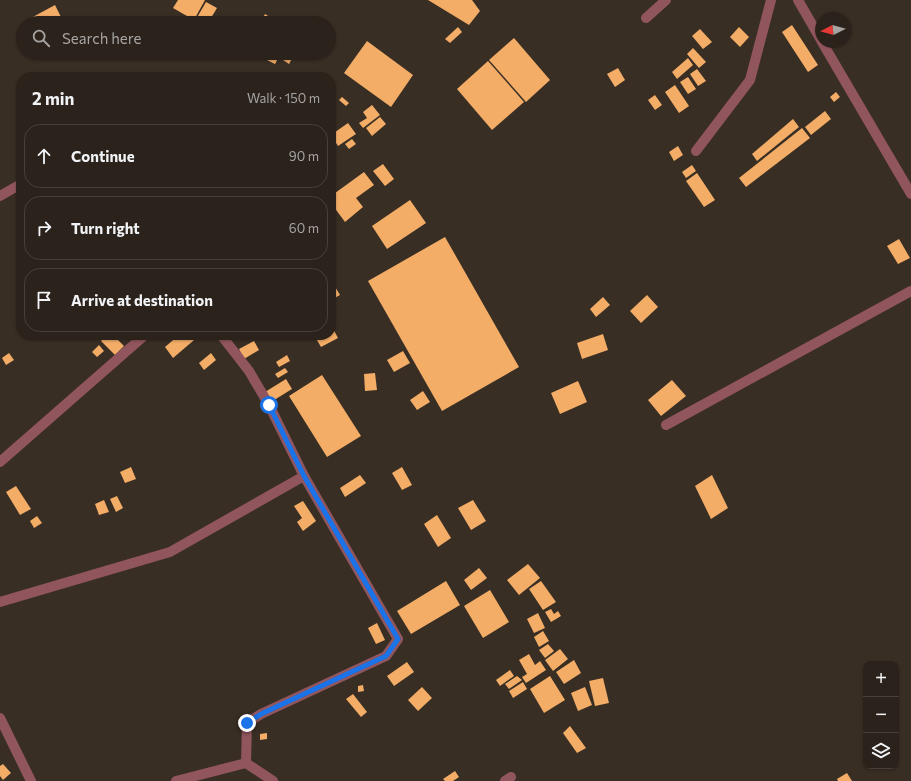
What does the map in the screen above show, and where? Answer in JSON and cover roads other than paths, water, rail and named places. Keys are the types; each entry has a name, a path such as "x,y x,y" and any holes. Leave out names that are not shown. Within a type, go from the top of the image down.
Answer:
{"street":[{"path":"646,18 666,0"},
{"path":"696,151 750,80 771,0"},
{"path":"798,0 815,29"},
{"path":"826,48 911,194"},
{"path":"0,196 16,187"},
{"path":"666,425 911,291"},
{"path":"0,462 139,340"},
{"path":"225,340 249,371 269,405 304,476 398,639 386,656 261,714 247,723 246,763"},
{"path":"0,602 170,552 304,476"},
{"path":"0,718 31,781"},
{"path":"176,781 246,763 273,781"}]}
